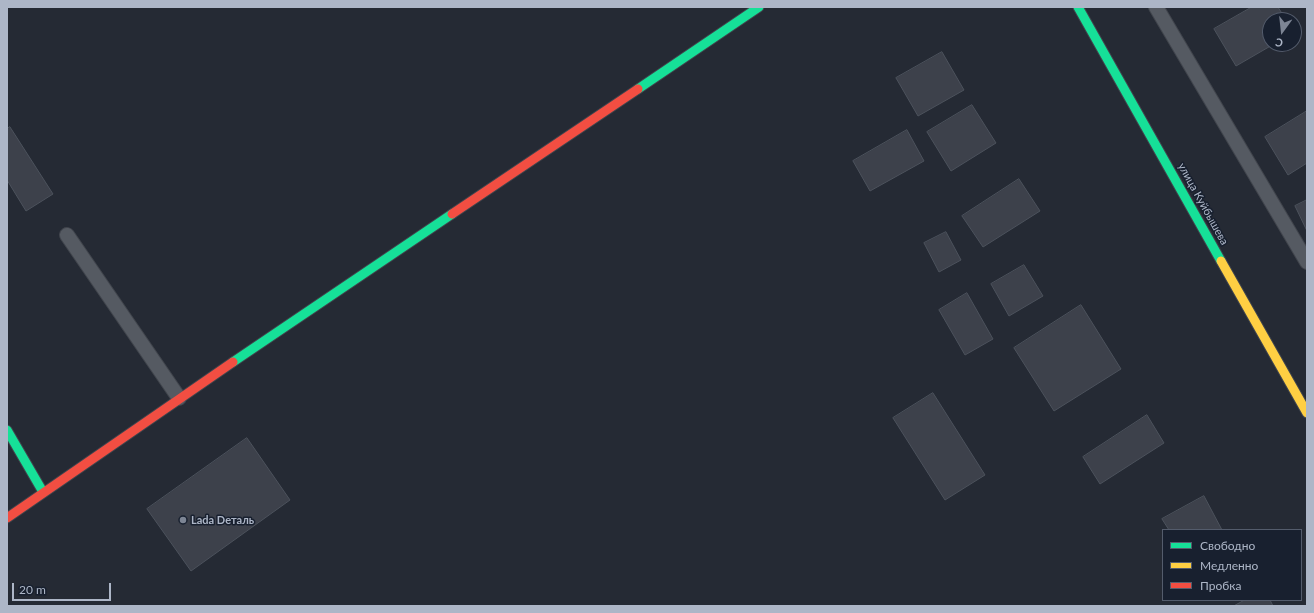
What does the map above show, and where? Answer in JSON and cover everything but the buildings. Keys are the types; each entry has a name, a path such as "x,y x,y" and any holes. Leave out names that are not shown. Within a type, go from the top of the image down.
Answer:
{"main road":[{"path":"7,518 179,398 759,7"},
{"name":"улица Куйбышева","path":"1078,7 1307,413"},
{"path":"7,430 43,492"}],"lane":[{"path":"1156,7 1307,262"},
{"path":"67,235 179,398"}],"traffic: fast":[{"path":"638,89 759,7"},
{"path":"1078,7 1221,261"},
{"path":"233,362 452,214"},
{"path":"7,430 43,492"}],"traffic: slow":[{"path":"1221,261 1307,413"}],"traffic: jam":[{"path":"452,214 638,89"},
{"path":"7,518 233,362"}],"place":[{"name":"Lada Dеталь","path":"183,520"}]}
